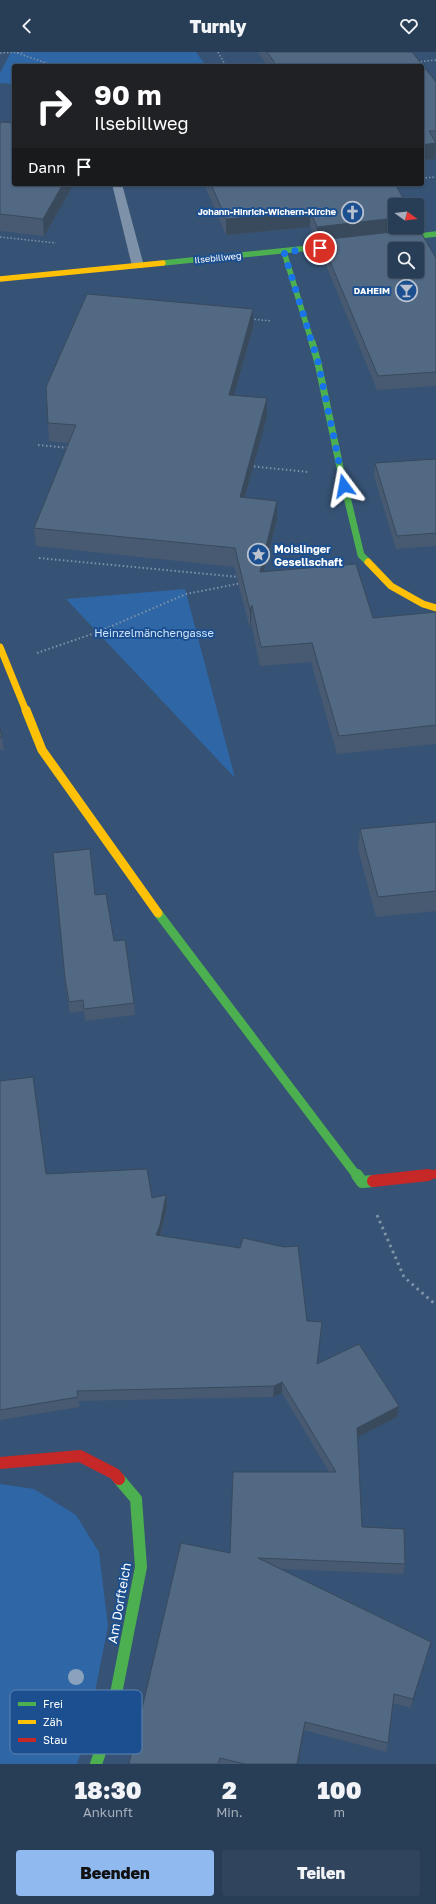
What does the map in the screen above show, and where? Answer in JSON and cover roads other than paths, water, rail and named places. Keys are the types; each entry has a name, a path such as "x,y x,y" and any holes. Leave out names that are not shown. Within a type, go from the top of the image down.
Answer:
{"street":[{"path":"382,241 436,234"},
{"name":"Ilsebillweg","path":"0,279 284,252 359,243"},
{"path":"284,252 318,362 341,472 361,555 391,586 423,604 436,608"},
{"path":"0,647 42,750 156,911 362,1182 436,1174"},
{"name":"Am Dorfteich","path":"0,1463 80,1456 115,1474 136,1499 141,1566 117,1690"},
{"name":"Am Dorfteich","path":"96,1764 100,1754"}],"lane":[{"path":"118,186 138,266"}],"place":[{"name":"Johann-Hinrich-Wichern-Kirche","path":"352,212"},
{"name":"DAHEIM","path":"406,291"},
{"name":"Moislinger Gesellschaft","path":"258,555"}],"park label":[{"name":"Heinzelmänchengasse","path":"154,633"}]}
